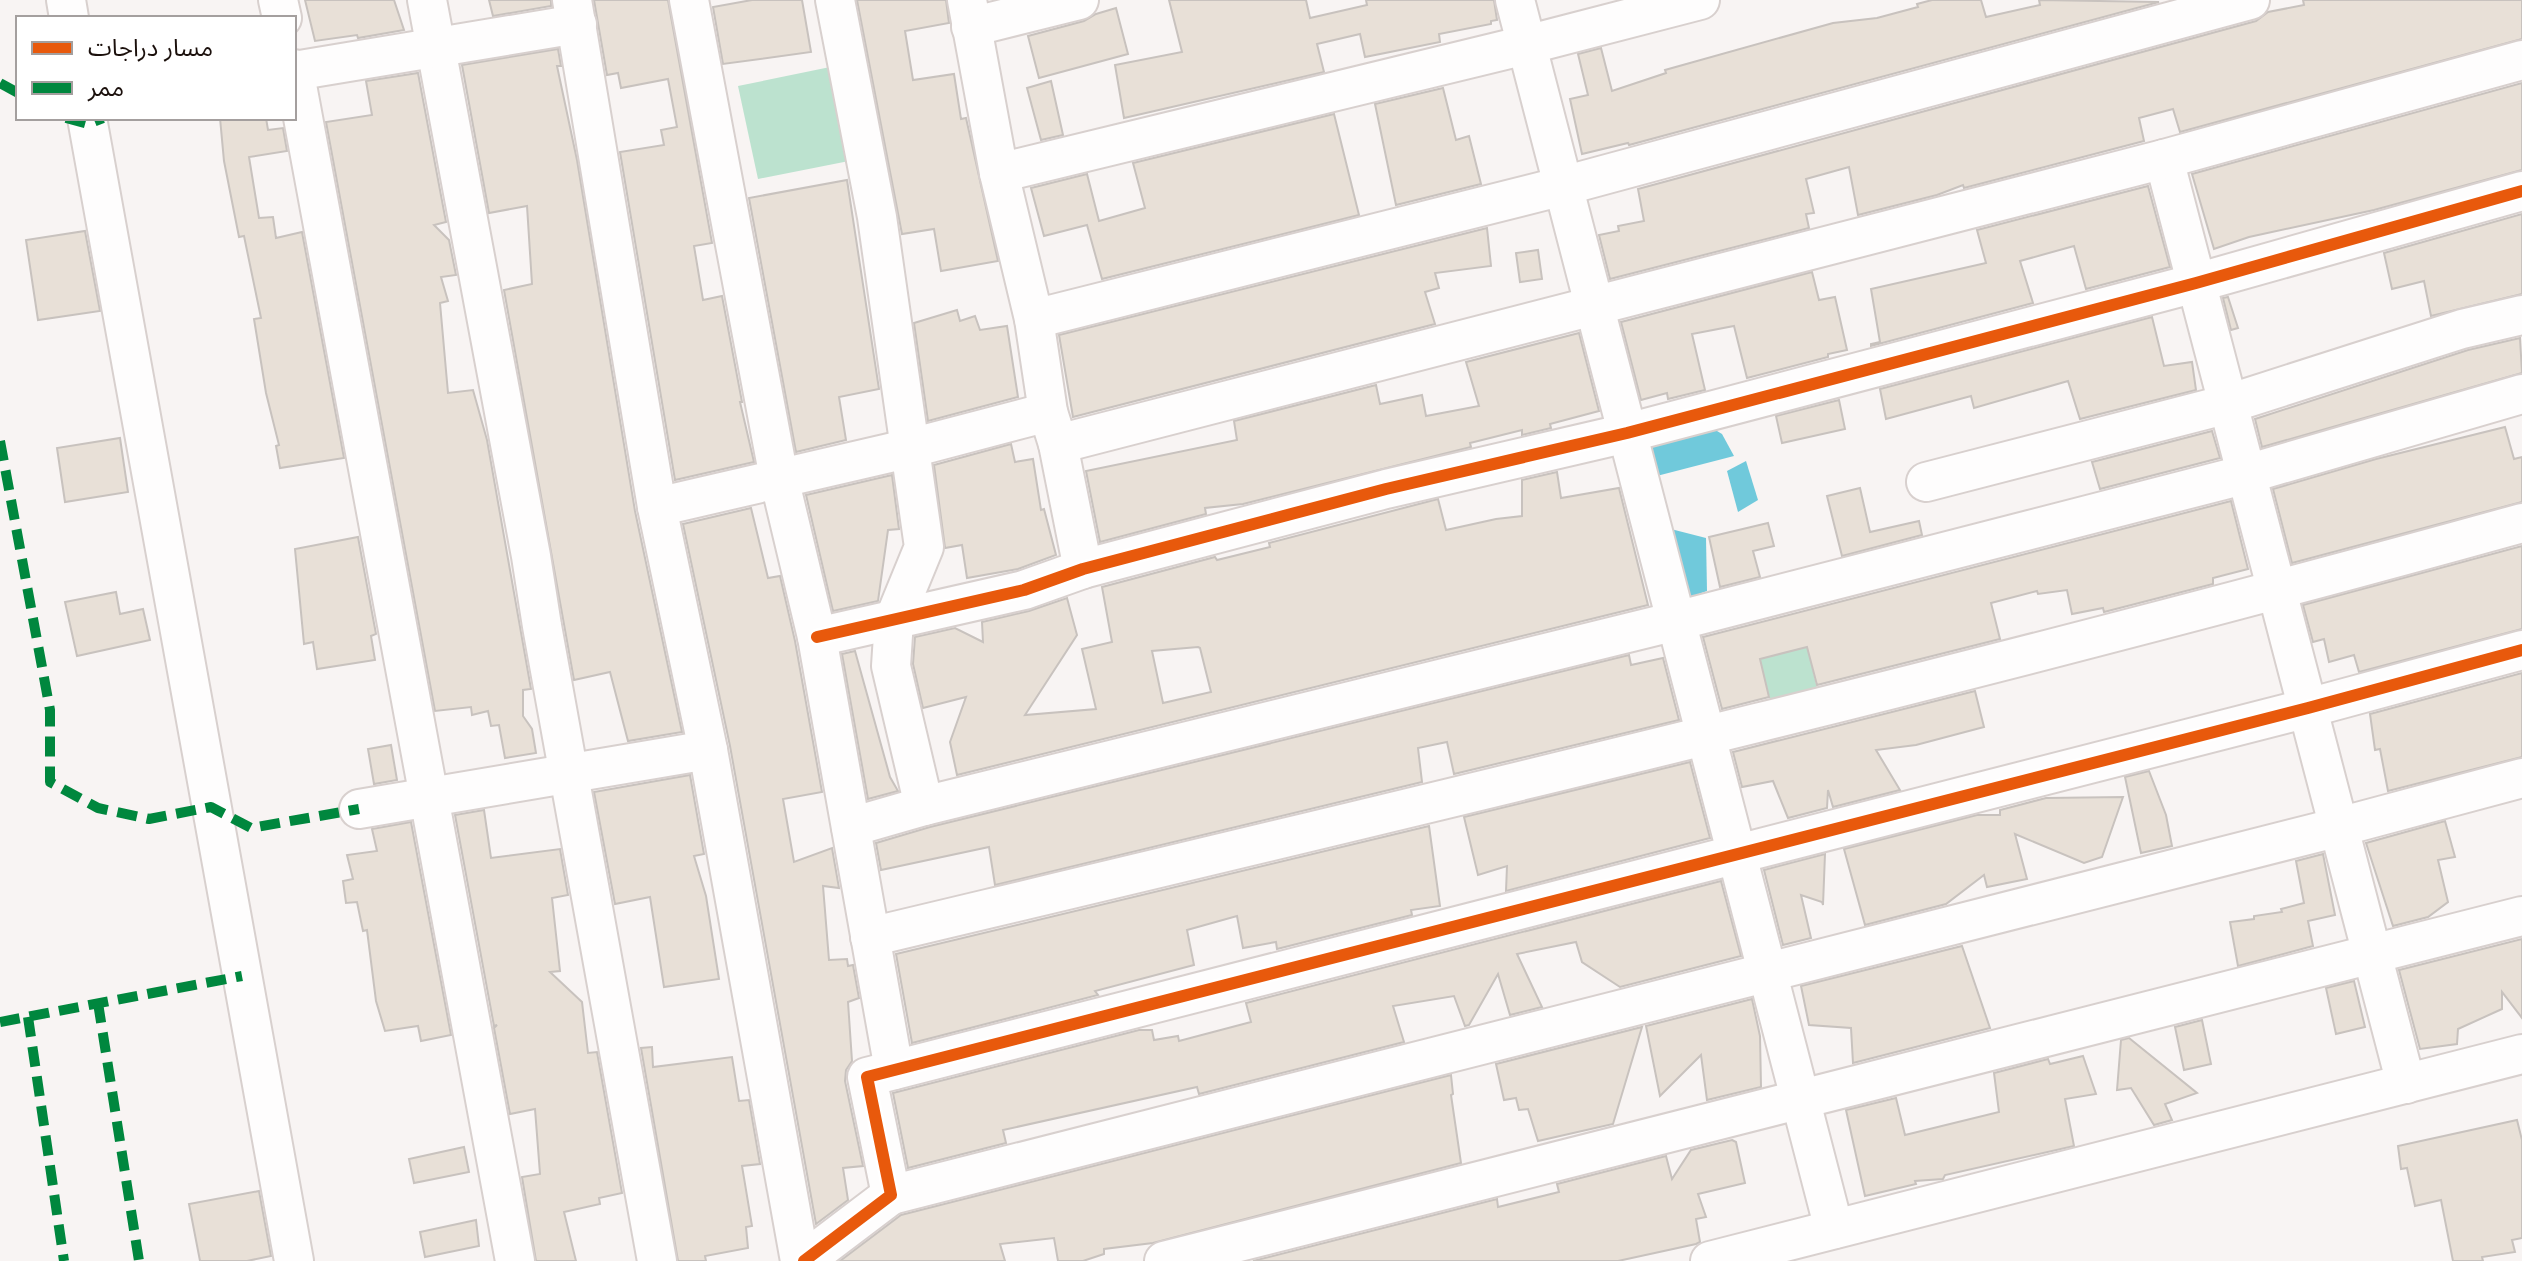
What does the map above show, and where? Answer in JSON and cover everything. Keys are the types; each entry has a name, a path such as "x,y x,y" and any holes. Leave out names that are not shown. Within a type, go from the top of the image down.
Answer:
{"street":[{"path":"427,0 531,556 657,1261"},
{"path":"689,0 779,478 817,637 894,1070"},
{"path":"835,0 877,217 924,547 894,620 891,666 924,806"},
{"path":"1079,0 969,13 999,173 1034,319 1083,569"},
{"path":"1515,0 1834,1229"},
{"path":"999,173 1700,0"},
{"path":"1034,319 1563,186 2250,0"},
{"path":"296,70 437,47 574,12 657,507 708,750 802,1261 891,1195 2522,778"},
{"path":"657,507 911,448 1053,428 1594,306 2164,159 2522,60"},
{"path":"296,81 515,1261"},
{"path":"87,120 294,1261"},
{"path":"2164,159 2406,1084"},
{"path":"817,637 1024,590 1083,569 1386,489 1627,433 2196,283 2522,191"},
{"path":"1926,482 2228,404 2462,329 2522,315"},
{"path":"851,827 924,806 1676,621 2247,474 2522,394"},
{"path":"870,937 1706,738 2277,591 2522,523"},
{"path":"891,1195 867,1077 2308,708 2522,650"},
{"path":"359,809 708,750"},
{"path":"1164,1261 2522,916"},
{"path":"1710,1261 2522,1054"}],"green space":[{"path":"835,66 854,160 758,179 738,86"},
{"path":"1807,647 1817,688 1770,699 1760,659"}],"water":[{"path":"1702,422 1722,434 1734,456 1649,478 1638,438"},
{"path":"1746,461 1758,500 1738,512 1727,471"},
{"path":"1663,527 1706,538 1707,591 1679,601"}],"building":[{"path":"305,0 394,0 404,30 315,41"},
{"path":"489,0 551,0 551,6 493,16"},
{"path":"594,0 668,0 712,243 694,246 703,300 722,296 754,462 675,480 620,152 664,145 661,130 677,127 668,79 621,88 618,73 607,75"},
{"path":"752,0 802,0 811,52 723,64 713,7"},
{"path":"857,0 946,0 949,23 905,31 913,80 954,74 961,119 966,118 998,261 941,271 934,229 902,234"},
{"path":"1169,0 1306,0 1310,18 1367,5 1366,0 1494,0 1497,20 1491,21 1491,24 1439,34 1440,42 1365,57 1360,34 1317,44 1324,72 1124,118 1115,65 1182,52"},
{"path":"1932,0 1981,0 1986,17 2040,5 2039,0 2159,2 1629,145 1582,154 1570,99 1588,95 1578,54 1601,48 1612,91 1666,73 1665,70 1833,23 1877,18"},
{"path":"2303,0 2522,0 2522,39 2180,132 2173,109 2139,118 2144,141 1964,188 1963,185 1937,195 1858,215 1849,167 1806,179 1814,213 1806,214 1809,228 1610,279 1599,235 1619,231 1618,226 1644,221 1638,189 2256,21 2268,12 2304,5"},
{"path":"1116,8 1128,54 1039,78 1028,36 1084,21"},
{"path":"558,49 561,66 557,66 577,160 635,511 682,732 628,741 610,672 574,680 504,290 532,284 527,206 489,213 462,65"},
{"path":"418,73 446,222 434,225 449,240 456,275 441,277 448,301 440,303 448,393 473,390 487,440 531,689 523,690 523,716 532,729 536,753 505,758 499,725 491,726 488,711 472,715 471,707 435,711 326,122 372,115 366,81"},
{"path":"1051,81 1063,135 1041,140 1027,88"},
{"path":"2522,83 2522,170 2374,210 2249,237 2214,249 2192,174"},
{"path":"1443,88 1456,140 1469,136 1481,184 1396,205 1375,104"},
{"path":"1334,114 1359,215 1102,279 1087,225 1044,236 1031,188 1087,174 1099,221 1145,208 1133,163"},
{"path":"220,120 266,120 268,130 283,128 287,151 249,157 259,218 273,217 276,238 302,232 344,458 280,468 276,446 279,445 266,393 254,319 261,318 244,236 239,237 224,161"},
{"path":"847,180 879,389 839,397 846,440 796,452 749,198"},
{"path":"2148,186 2170,267 2086,289 2074,246 2020,261 2033,303 1871,346 1880,342 1871,289 1986,263 1977,230"},
{"path":"2522,214 2522,294 2431,316 2424,281 2392,289 2384,253"},
{"path":"1487,228 1491,266 1435,273 1439,288 1425,292 1435,324 1073,417 1059,335"},
{"path":"85,231 100,311 38,320 26,240"},
{"path":"1538,250 1542,279 1520,282 1516,253"},
{"path":"1812,272 1819,300 1835,297 1847,350 1747,378 1734,326 1692,334 1705,390 1668,399 1667,393 1641,400 1621,322"},
{"path":"2228,297 2238,328 2231,330 2223,298"},
{"path":"957,310 960,321 975,316 980,330 1007,326 1018,397 928,421 914,323"},
{"path":"2152,317 2164,366 2192,362 2196,390 2080,419 2068,381 1974,408 1971,396 1886,419 1880,389"},
{"path":"1579,333 1599,411 1550,424 1551,428 1522,435 1522,430 1470,443 1471,447 1243,504 1205,508 1206,514 1100,542 1086,471 1237,440 1234,421 1376,385 1380,404 1422,395 1426,416 1479,406 1466,362"},
{"path":"2520,338 2522,373 2262,447 2255,419 2468,350"},
{"path":"1839,400 1845,429 1782,443 1776,416"},
{"path":"2505,427 2514,459 2522,457 2522,502 2292,563 2273,489"},
{"path":"2212,431 2220,458 2100,489 2092,462"},
{"path":"120,438 128,492 65,502 57,448"},
{"path":"1011,444 1015,462 1033,459 1041,510 1044,509 1056,555 1018,569 967,578 962,545 945,548 934,465"},
{"path":"1557,472 1561,498 1619,488 1648,605 957,775 950,742 966,697 923,708 913,664 915,637 955,628 983,642 982,622 1067,598 1077,635 1025,715 1096,709 1082,649 1112,642 1102,587 1215,557 1217,560 1270,547 1269,543 1438,499 1446,530 1522,516 1522,480","holes":["1200,648 1211,692 1163,703 1152,651"]},
{"path":"892,475 899,529 888,530 878,601 833,611 806,495"},
{"path":"1860,488 1870,532 1919,521 1922,535 1842,556 1827,496"},
{"path":"2231,501 2248,569 2213,578 2213,584 2104,612 2103,608 2072,614 2067,590 2038,594 2037,591 1991,603 2000,639 1817,685 1807,647 1760,659 1769,697 1722,709 1703,637"},
{"path":"751,508 768,578 780,576 822,792 783,799 794,862 832,848 839,888 823,886 829,960 847,959 848,966 853,965 859,998 848,1002 852,1061 846,1070 845,1081 863,1166 843,1168 848,1200 816,1224 730,746 683,524"},
{"path":"1768,523 1774,546 1753,551 1760,577 1720,587 1709,537"},
{"path":"358,537 376,634 371,636 375,660 317,669 313,642 304,644 295,549"},
{"path":"2522,546 2522,629 2359,672 2354,655 2329,662 2324,639 2313,642 2303,605"},
{"path":"116,592 120,614 143,609 150,640 77,656 65,602"},
{"path":"855,651 890,777 898,791 868,799 842,654"},
{"path":"1629,655 1631,665 1663,658 1679,720 1454,774 1447,742 1418,748 1422,782 995,885 989,847 881,870 876,843 930,827"},
{"path":"2522,673 2522,757 2388,791 2380,749 2375,750 2370,714"},
{"path":"1975,691 1984,727 1916,745 1876,750 1900,790 1833,807 1828,790 1827,808 1788,818 1773,781 1742,787 1733,752"},
{"path":"391,745 397,780 374,784 368,749"},
{"path":"1690,762 1710,838 1506,891 1507,866 1478,875 1464,817"},
{"path":"2149,771 2166,815 2172,846 2141,853 2125,777"},
{"path":"690,775 704,854 694,856 706,896 719,979 664,987 650,897 615,904 594,792"},
{"path":"2123,797 2102,857 2084,863 2015,834 2027,879 1987,887 1984,875 1946,904 1865,925 1844,849 1977,815 2000,815 2000,810 2046,798"},
{"path":"484,810 491,858 560,849 568,895 552,898 560,971 550,972 582,1002 588,1053 597,1052 622,1193 599,1198 600,1204 564,1212 576,1261 536,1261 522,1177 540,1174 535,1109 510,1114 494,1028 497,1025 494,1026 455,815"},
{"path":"2445,821 2455,857 2438,860 2448,902 2428,917 2393,926 2366,843"},
{"path":"411,822 451,1035 421,1041 418,1026 385,1031 376,1001 367,930 363,931 357,902 346,903 343,881 353,879 347,855 377,851 372,829"},
{"path":"1429,826 1440,906 1411,910 1412,915 1277,949 1276,942 1243,948 1237,916 1187,930 1194,965 1095,991 1098,995 912,1043 896,954"},
{"path":"1825,854 1823,905 1801,895 1811,938 1783,945 1764,870"},
{"path":"2323,854 2335,915 2308,921 2313,946 2238,966 2230,922 2282,912 2281,909 2304,903 2296,861"},
{"path":"1721,881 1741,956 1620,987 1582,962 1576,942 1517,954 1542,1007 1510,1015 1498,974 1469,1025 1465,1026 1454,996 1393,1006 1404,1042 1199,1094 1197,1087 1003,1130 1006,1143 908,1168 893,1093 1139,1030 1152,1030 1154,1040 1178,1036 1179,1041 1251,1022 1246,1003"},
{"path":"2522,939 2522,1018 2502,992 2502,1009 2458,1029 2457,1044 2420,1049 2399,970"},
{"path":"1962,946 1990,1028 1853,1063 1851,1028 1809,1025 1801,986"},
{"path":"2354,981 2365,1027 2336,1034 2326,988"},
{"path":"1752,999 1760,1036 1761,1087 1707,1100 1701,1055 1660,1096 1646,1026"},
{"path":"2202,1020 2211,1064 2184,1070 2175,1027"},
{"path":"1642,1027 1613,1124 1538,1141 1528,1109 1519,1110 1516,1098 1504,1100 1496,1064"},
{"path":"2129,1038 2197,1093 2165,1104 2172,1120 2154,1125 2131,1088 2117,1090 2121,1040"},
{"path":"652,1047 653,1067 732,1057 739,1101 749,1100 760,1164 742,1166 752,1226 746,1227 748,1248 705,1256 706,1261 678,1261 641,1048"},
{"path":"2083,1056 2096,1094 2065,1099 2074,1146 1945,1175 1943,1179 1915,1181 1916,1184 1865,1196 1846,1110 1896,1098 1905,1135 1999,1112 1994,1073 2048,1059 2050,1064"},
{"path":"1451,1075 1461,1163 1153,1243 1104,1249 1104,1254 1083,1261 1058,1261 1054,1238 1000,1244 1005,1261 840,1261 901,1215"},
{"path":"2517,1120 2522,1140 2522,1238 2512,1240 2515,1252 2482,1257 2483,1261 2453,1261 2441,1200 2415,1206 2407,1168 2401,1169 2398,1146"},
{"path":"1732,1140 1736,1142 1745,1183 1698,1194 1706,1217 1696,1219 1700,1242 1696,1244 1618,1261 1253,1261 1497,1199 1498,1207 1559,1192 1557,1184 1666,1156 1672,1179 1691,1150"},
{"path":"464,1147 469,1172 414,1183 409,1159"},
{"path":"259,1191 271,1256 247,1261 200,1261 189,1204"},
{"path":"476,1220 479,1246 425,1257 420,1232"}],"marked path":[{"path":"0,83 16,92"},
{"path":"73,120 88,124 98,120"},
{"path":"0,441 50,710 50,782 98,808 149,819 211,807 251,828 359,809"},
{"path":"0,1022 242,976"},
{"path":"98,1003 139,1261"},
{"path":"28,1017 64,1261"}],"cycle path":[{"path":"817,637 1024,590 1083,569 1386,489 1627,433 2196,283 2522,191"},
{"path":"804,1261 891,1195 867,1077 2308,708 2522,650"}]}
